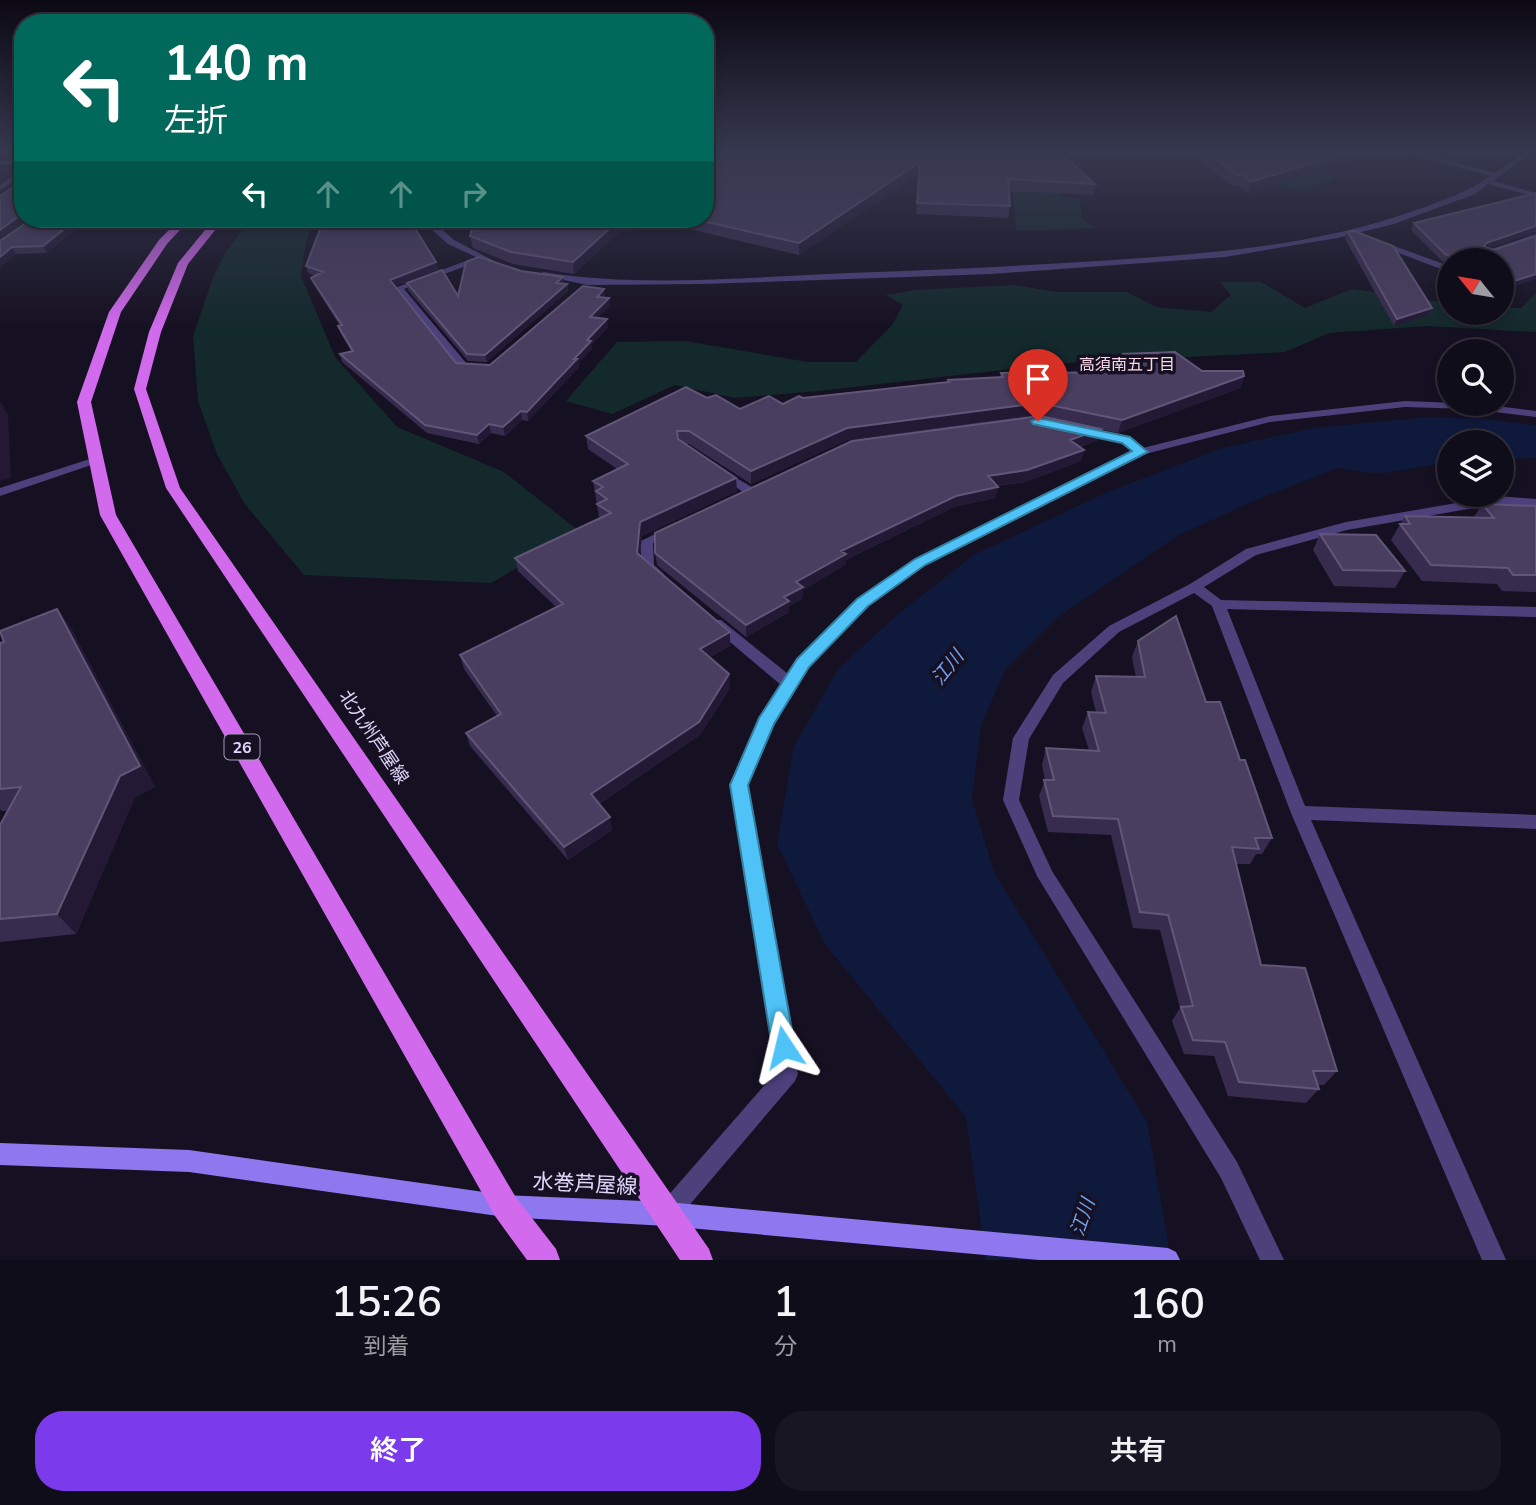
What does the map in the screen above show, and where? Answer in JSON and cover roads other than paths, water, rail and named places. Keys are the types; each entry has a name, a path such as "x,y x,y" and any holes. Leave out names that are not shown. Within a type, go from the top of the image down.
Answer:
{"main road":[{"name":"26","path":"176,228 163,242 115,312 84,402 108,515 505,1206 545,1260"},
{"name":"北九州芦屋線","path":"212,228 183,263 155,332 140,389 173,488 698,1260"},
{"name":"水巻芦屋線","path":"0,1154 189,1161 505,1206 667,1214 1168,1260"}],"street":[{"path":"536,274 588,282 703,281 991,271 1225,255 1353,233 1417,211"},
{"path":"435,228 451,242 481,258 510,268"},
{"path":"1353,233 1437,264"},
{"path":"1499,248 1536,236"},
{"path":"481,258 399,288 464,367 490,368"},
{"path":"578,290 588,282"},
{"path":"667,1214 788,1074 739,785 766,722 803,663 862,602 920,562 1141,452 1270,419 1405,404 1469,406 1536,414"},
{"path":"1066,428 1126,440 1141,452"},
{"path":"0,492 96,460"},
{"path":"717,470 751,492"},
{"path":"1272,1260 1229,1170 1046,876 1011,800 1021,738 1058,679 1114,629 1195,587 1251,552 1346,526 1497,500 1536,503"},
{"path":"668,584 648,567 647,541 682,525"},
{"path":"1195,587 1218,604 1299,813 1494,1260"},
{"path":"1218,604 1536,612"},
{"path":"709,617 790,684"},
{"path":"1299,813 1536,822"}],"water":[{"name":"江川","path":"1428,417 1487,419 1536,426 1536,458 1514,459 1514,430 1437,430 1437,464 1379,474 1338,468 1260,498 1177,536 1058,617 1005,670 981,725 972,800 994,872 1147,1122 1171,1260 986,1260 966,1117 825,944 777,844 794,746 839,668 896,616 975,554 1106,493 1222,448 1315,428"}],"district":[{"name":"高須南五丁目","path":"1127,364"}]}
